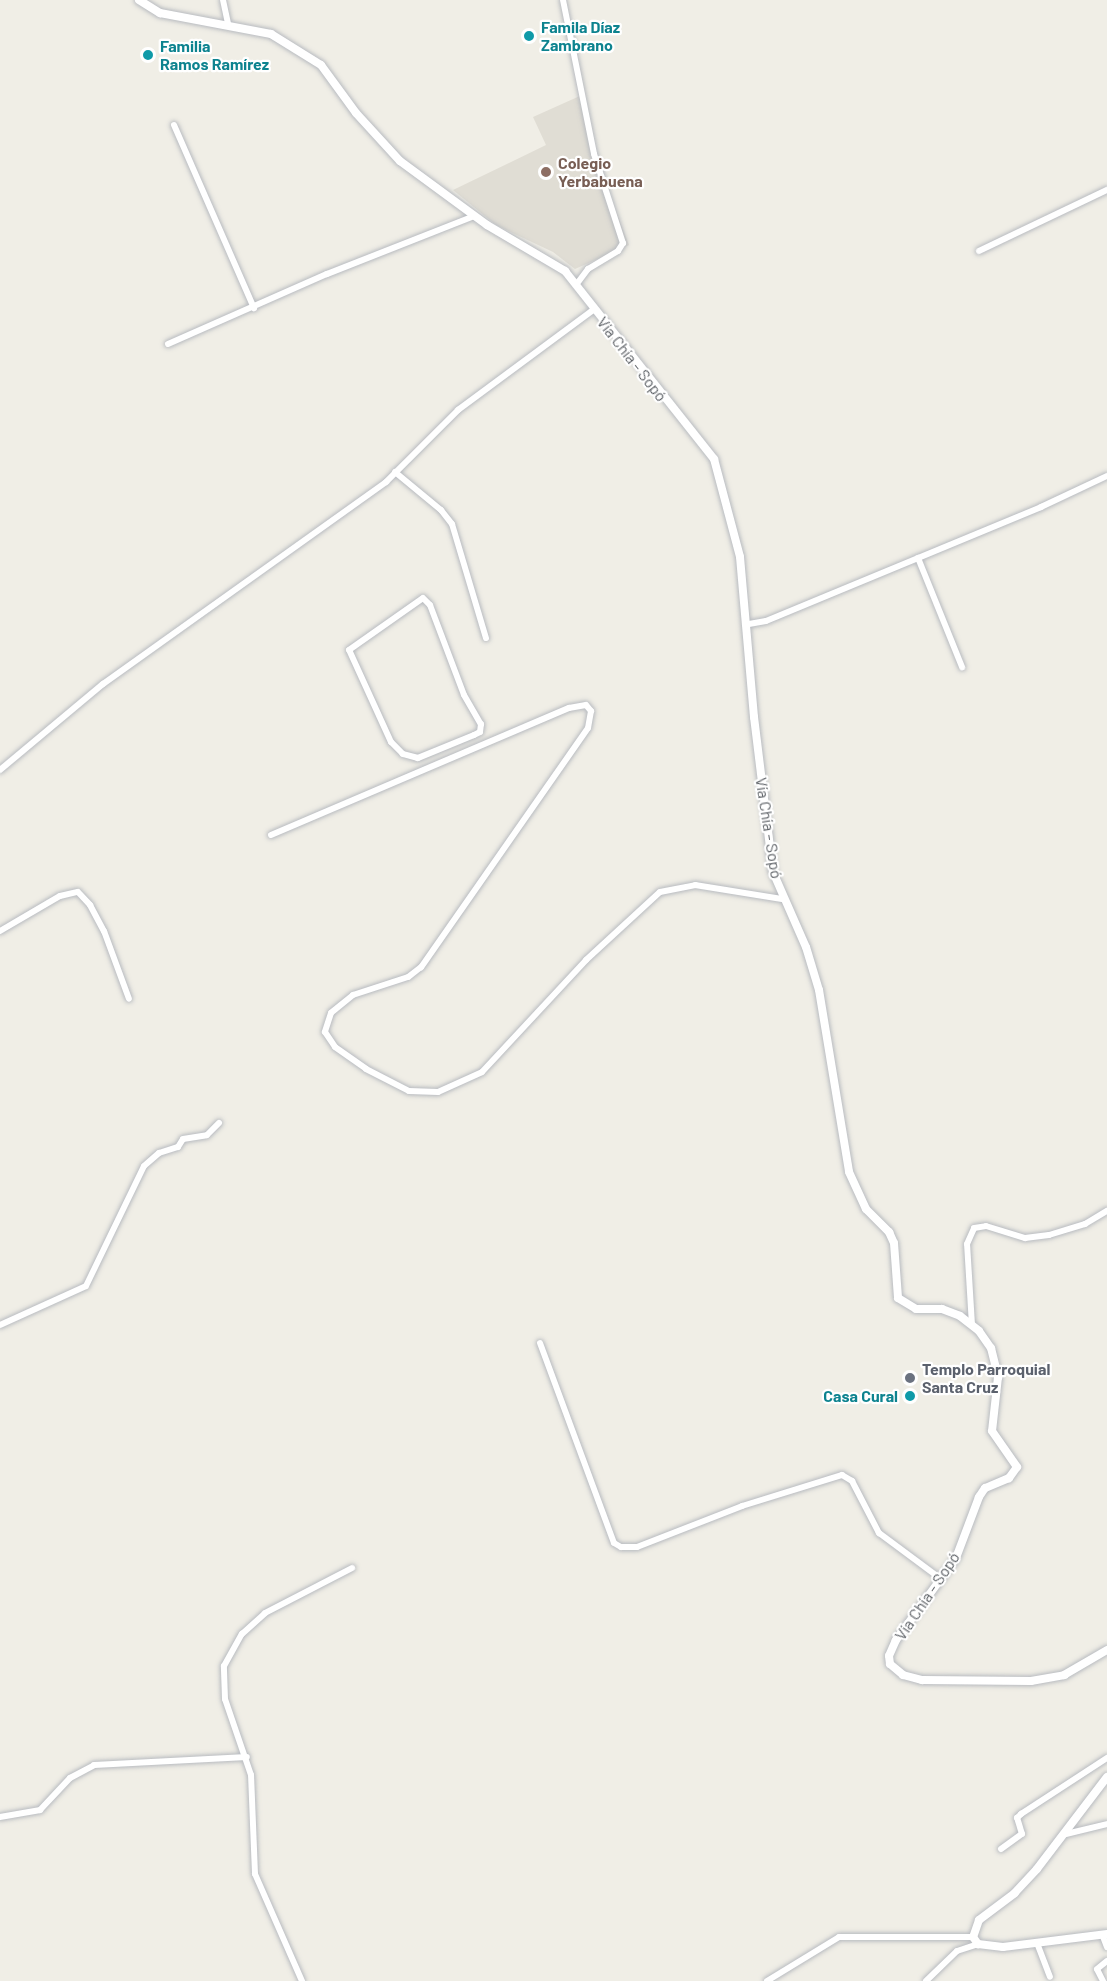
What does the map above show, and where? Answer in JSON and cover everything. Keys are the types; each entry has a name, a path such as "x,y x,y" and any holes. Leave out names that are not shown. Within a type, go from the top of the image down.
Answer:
{"street":[{"name":"Vía Chía - Sopó","path":"139,0 160,13 228,24 271,34 321,65 388,150 474,216 557,264 714,459 740,557 748,624 749,674 773,872 782,899 806,947 824,1008 849,1172 866,1209 889,1232 894,1243 898,1298 906,1306 942,1309 972,1325 991,1348 998,1377 992,1431 1017,1467 1009,1478 985,1488 979,1497 960,1549 892,1648 890,1664 903,1675 922,1680 1030,1681 1064,1675 1107,1650"},
{"path":"223,0 228,24"},
{"path":"562,0 594,154 623,243 618,251 588,269 576,285"},
{"path":"174,125 254,308"},
{"path":"979,251 1107,190"},
{"path":"168,344 327,274 474,216"},
{"path":"0,770 103,684 395,472 458,410 593,310"},
{"path":"395,472 441,510 452,524 486,638"},
{"path":"748,624 766,621 1107,476"},
{"path":"918,558 962,667"},
{"path":"423,598 430,605 464,695 481,724 480,732 437,750 418,759 396,748 349,650 423,598"},
{"path":"271,836 441,761 579,704 586,705 591,711 588,728 421,967 408,977 352,995 331,1013 325,1032 335,1047 366,1069 409,1091 438,1092 482,1072 586,960 660,892 695,885 782,899"},
{"path":"437,750 441,761"},
{"path":"0,931 60,896 78,892 90,905 104,931 129,999"},
{"path":"0,1325 86,1286 144,1166 159,1154 178,1147 183,1139 207,1135 219,1123"},
{"path":"972,1325 967,1244 974,1228 986,1226 1025,1238 1049,1235 1085,1224 1107,1211"},
{"path":"540,1343 610,1536 621,1547 638,1547 742,1506 842,1475 852,1481 879,1533 941,1579"},
{"path":"302,1981 255,1875 251,1775 247,1757 225,1699 224,1666 242,1634 265,1613 351,1568"},
{"path":"0,1816 40,1810 70,1778 94,1765 247,1757"},
{"path":"1001,1849 1022,1834 1017,1818 1021,1814 1107,1758"},
{"path":"976,1941 978,1920 1015,1893 1066,1834 1107,1777"},
{"path":"1066,1834 1107,1824"},
{"path":"767,1981 839,1937 1037,1943 1104,1934 1107,1947"},
{"path":"926,1981 957,1951 976,1941"},
{"path":"1037,1943 1050,1977"},
{"path":"1103,1981 1097,1969 1107,1961"}],"shaded area":[{"name":"Colegio Yerbabuena","path":"582,95 594,154 629,245 575,269 553,252 496,225 453,190 546,145 533,117"}],"place":[{"name":"Famila Díaz Zambrano","path":"529,36"},
{"name":"Familia Ramos Ramírez","path":"148,55"},
{"name":"Colegio Yerbabuena","path":"546,172"},
{"name":"Templo Parroquial Santa Cruz","path":"910,1378"},
{"name":"Casa Cural","path":"910,1396"}]}
